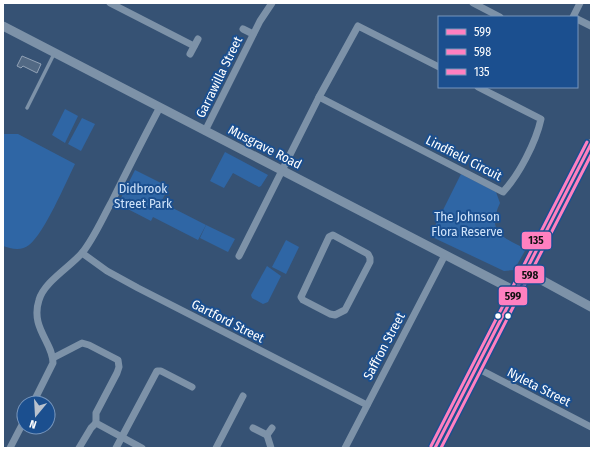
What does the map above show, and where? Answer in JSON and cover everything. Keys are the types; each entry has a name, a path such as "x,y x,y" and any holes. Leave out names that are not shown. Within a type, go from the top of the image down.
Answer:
{"main road":[{"path":"435,448 591,144"}],"street":[{"path":"110,3 194,46"},
{"name":"Garrawilla Street","path":"206,131 253,34 272,3"},
{"path":"473,3 498,16"},
{"path":"574,16 580,3"},
{"path":"578,20 591,26"},
{"name":"Musgrave Road","path":"3,26 516,291"},
{"path":"239,256 319,97 358,26 438,66"},
{"name":"Garrawilla Street","path":"243,29 253,34"},
{"path":"190,54 198,39"},
{"name":"Lindfield Circuit","path":"319,97 503,192 511,183 538,133 540,119 480,88"},
{"path":"37,395 53,363 53,358 41,333 37,318 39,300 46,286 82,253 96,231 160,107"},
{"path":"333,235 368,254 370,258 345,310 335,315 330,314 301,297 329,237 333,235"},
{"name":"Gartford Street","path":"82,253 107,271 138,288 367,405"},
{"name":"Saffron Street","path":"345,448 445,255"},
{"path":"525,271 591,307"},
{"path":"53,358 82,343 118,360 119,367 117,373 96,413 96,423 91,428 79,448"},
{"name":"Nyleta Street","path":"477,368 591,427"},
{"path":"116,448 157,371 162,371 192,387"},
{"path":"216,448 243,396"},
{"path":"96,423 142,448"},
{"path":"253,428 267,435 271,448"},
{"path":"267,435 272,428"},
{"path":"10,448 17,435"}],"lane":[{"path":"27,108 55,53"}],"green space":[{"path":"65,109 78,116 65,143 52,135"},
{"path":"82,118 95,124 81,151 68,144"},
{"path":"3,134 18,134 75,164 41,230 29,245 20,249 13,249 3,246"},
{"path":"225,152 268,175 261,186 259,187 233,173 224,188 210,181"},
{"name":"Didbrook Street Park","path":"135,170 169,187 161,202 206,225 198,240 153,217 151,221 118,204"},
{"name":"The Johnson Flora Reserve","path":"461,174 496,192 500,203 496,213 496,228 504,237 526,249 514,270 504,271 430,236"},
{"path":"206,225 235,239 228,252 200,238"},
{"path":"286,240 299,247 286,274 272,267"},
{"path":"267,266 281,276 268,302 263,304 252,298 251,295"}],"building":[{"path":"22,56 41,64 37,73 23,66 21,68 17,66"}],"transit line":[{"name":"135","path":"431,446 587,142"},
{"name":"599","path":"435,448 591,144"},
{"name":"598","path":"441,448 591,155"}]}
